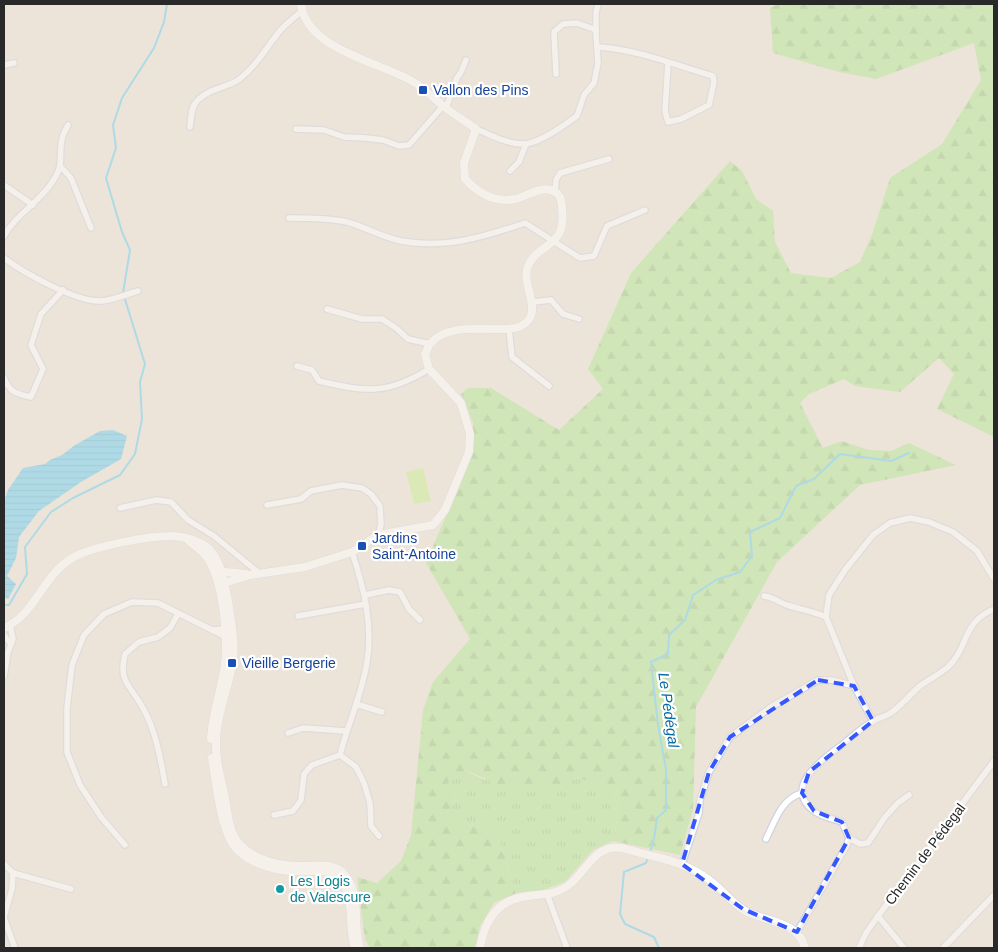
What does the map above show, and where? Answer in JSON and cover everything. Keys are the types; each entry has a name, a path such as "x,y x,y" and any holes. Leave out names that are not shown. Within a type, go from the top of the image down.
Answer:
{"street":[{"path":"190,126 193,107 198,100 206,93 230,85 239,79 253,66 280,30 301,7 313,30 333,46 413,81 476,129 510,142 526,144 544,137 577,116 584,95 594,83 598,63 596,13 598,4"},
{"path":"556,74 554,32 563,24 576,23 596,30"},
{"path":"597,47 616,48 668,63 713,76 714,82 709,105 681,119 668,122 665,111 668,63"},
{"path":"296,128 324,130 344,137 383,140 400,146 409,145 445,107 466,60"},
{"path":"4,65 14,63"},
{"path":"4,236 15,219 33,205 48,189 61,166 62,139 68,125"},
{"path":"220,579 305,566 352,552 378,535 433,525 445,510 469,452 470,434 461,403 430,369 425,354 430,344 438,337 453,331 510,329 520,327 526,322 532,313 533,302 526,281 526,272 529,264 540,252 556,242 564,221 561,199 555,192 543,188 514,199 496,199 476,191 465,179 464,162 476,129"},
{"path":"510,171 519,162 526,144"},
{"path":"555,192 556,180 560,173 608,159"},
{"path":"61,166 71,178 91,228"},
{"path":"4,185 33,205"},
{"path":"289,218 347,222 402,241 430,243 459,242 525,223 580,258 594,256 607,226 645,210"},
{"path":"4,258 19,269 63,290 90,300 101,302 138,291"},
{"path":"4,377 7,386 17,394 31,397 43,369 31,345 41,314 63,290"},
{"path":"533,302 551,300 563,314 579,319"},
{"path":"327,308 362,319 382,319 408,339 430,344"},
{"path":"510,329 512,357 549,386"},
{"path":"297,366 312,370 319,381 356,390 387,388 412,380 430,369"},
{"path":"267,505 301,499 311,491 342,486 362,488 371,494 380,506 381,525 378,535"},
{"path":"120,508 156,500 171,502 188,520 214,536 259,573"},
{"path":"873,721 854,686 826,617 829,595 845,570 873,535 890,523 910,518 929,522 953,532 977,551 994,579"},
{"path":"4,676 13,639 7,627 23,616 62,565 75,556 106,546 171,536 185,538 208,557 220,579 233,658 219,716 216,740 217,757 232,831 239,844 245,850 266,860 291,866 326,865 337,868 345,875 355,900 356,936 360,948"},
{"path":"340,755 367,662 369,636 365,595 352,552"},
{"path":"365,595 389,590 400,592 409,608 420,620"},
{"path":"764,596 790,606 811,610 826,617"},
{"path":"125,845 101,817 80,785 68,752 67,708 72,664 84,635 104,614 132,602 158,603 212,630 228,632"},
{"path":"298,616 366,604"},
{"path":"909,795 898,803 885,817 868,843 860,844 849,838 842,822 814,811 802,793 803,782 818,763 873,721 889,714 921,685 947,668 954,660 973,623 985,613 994,609"},
{"path":"165,784 160,754 153,731 141,704 126,685 122,668 125,654 139,642 158,637 170,628 178,614"},
{"path":"228,632 226,661 214,713 211,744 220,802 230,838 244,855 263,865 291,871 326,871 341,879 349,900 351,935 355,948"},
{"path":"4,635 11,644"},
{"path":"682,864 699,813 700,800 709,772 730,738 771,707 818,680 832,680 854,686"},
{"path":"356,704 382,712"},
{"path":"288,733 303,728 346,731"},
{"path":"274,815 293,811 301,800 304,774 312,765 340,755"},
{"path":"340,755 356,767 364,783 370,803 371,826 379,836"},
{"name":"Chemin de Pédegal","path":"859,948 878,916 994,761"},
{"path":"766,839 784,804 790,798 802,793"},
{"path":"796,932 847,845 849,838"},
{"path":"480,948 487,922 499,907 522,897 547,894 566,888 594,858 606,849 621,848 666,858 700,873 743,909 789,927 796,932 802,938 805,948"},
{"path":"4,864 13,873 71,889"},
{"path":"13,873 12,889 4,918 15,948"},
{"path":"547,894 567,948"},
{"path":"943,948 994,895"},
{"path":"878,916 904,948"}],"highlighted area":[{"path":"818,680 854,686 873,721 809,772 802,793 814,811 842,822 849,838 797,932 743,909 682,864 709,772 730,737"}],"green space":[{"path":"778,4 994,4 994,437 937,409 954,374 939,358 900,392 855,386 844,379 809,394 800,403 823,448 842,441 869,450 891,451 909,443 956,465 860,485 777,562 696,707 693,810 680,855 613,841 619,810 613,790 579,778 547,788 505,787 465,770 448,782 456,799 444,819 497,831 516,893 494,903 480,926 475,948 370,948 365,939 357,877 377,883 401,861 411,835 423,710 433,682 470,639 426,563 473,452 473,423 461,394 468,388 491,388 559,430 603,389 588,369 631,273 730,161 742,171 756,199 773,211 775,242 791,273 831,278 860,262 873,232 890,178 942,144 981,80 974,43 876,79 839,72 773,53 770,8"},
{"path":"423,468 431,501 414,504 406,472"},
{"path":"464,770 483,779 547,788 579,778 613,790 619,810 613,841 593,850 565,882 543,890 516,893 497,831 444,819 456,799 448,782"}],"water":[{"path":"113,430 127,436 121,459 81,482 39,511 19,537 16,558 7,576 16,584 8,599 4,597 4,501 8,490 23,468 45,464 100,431"}],"waterway":[{"path":"4,605 9,605 27,574 25,547 51,512 73,498 120,475 135,454 142,419 140,382 145,364 123,293 130,250 122,232 106,178 116,148 113,125 122,98 154,48 164,22 167,4"},
{"name":"Le Pédégal","path":"650,852 657,818 666,810 666,769 658,725 651,662 668,654 669,635 685,620 693,595 716,580 740,572 752,556 750,532 780,518 796,486 814,479 840,454 891,461 909,453"},
{"name":"Le Pédégal","path":"648,857 646,863 624,872 620,914 625,924 654,937 659,948"}],"place":[{"name":"Vallon des Pins","path":"423,90"},
{"name":"Jardins Saint-Antoine","path":"362,546"},
{"name":"Vieille Bergerie","path":"232,663"},
{"name":"Les Logis de Valescure","path":"280,889"}]}
